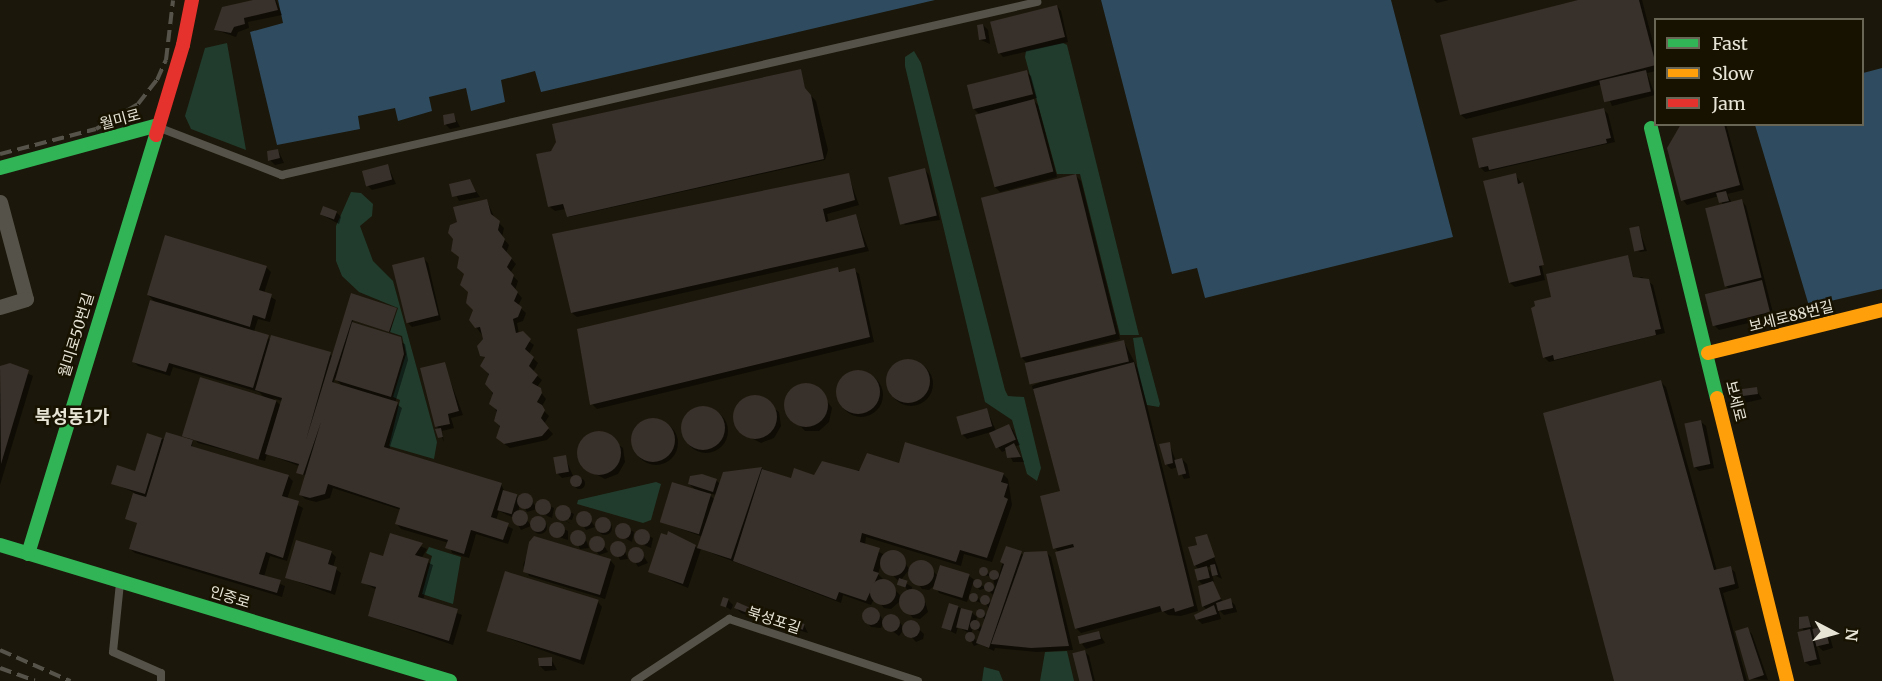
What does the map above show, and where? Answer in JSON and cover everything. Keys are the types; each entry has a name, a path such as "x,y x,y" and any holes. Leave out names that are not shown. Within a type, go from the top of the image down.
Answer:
{"street":[{"name":"월미로","path":"0,168 155,126 189,24 192,0"},
{"name":"월미로50번길","path":"28,554 155,126"},
{"name":"보세로","path":"1652,128 1787,681"},
{"path":"0,202 4,229 26,299 0,307"},
{"name":"보세로88번길","path":"1708,353 1882,310"},
{"name":"인중로","path":"0,545 450,681"}],"lane":[{"path":"155,126 282,175 1037,2"},
{"path":"120,581 113,652 161,673 161,681"},
{"name":"북성포길","path":"634,681 729,619 918,681"}],"green space":[{"path":"227,43 246,150 191,129 185,116 205,48"},
{"path":"1063,43 1067,45 1139,335 1120,335 1080,174 1057,174 1025,57 1026,51"},
{"path":"914,51 921,63 1005,390 1008,396 1024,397 1041,468 1037,481 1027,474 1012,420 985,402 905,66 905,57"},
{"path":"351,192 361,193 373,204 372,216 360,226 373,261 393,281 437,442 434,459 389,446 400,400 393,397 406,354 402,336 390,332 398,308 359,292 342,276 336,261 336,226"},
{"path":"1142,337 1159,407 1147,405 1138,371 1133,338"},
{"path":"656,482 661,484 651,520 643,523 577,504 578,500"},
{"path":"429,547 461,557 453,604 422,594 432,556 426,553"},
{"path":"1067,651 1074,681 1040,681 1045,652"},
{"path":"984,667 999,671 1003,681 982,681"}],"water":[{"path":"278,0 935,0 541,92 535,71 501,80 505,102 471,111 466,88 429,97 432,111 398,121 395,108 358,116 360,129 277,145 250,32 283,23"},
{"path":"1101,0 1391,0 1453,237 1205,298 1197,268 1172,274"},
{"path":"1882,68 1882,289 1809,306 1755,126 1864,126 1864,73"}],"building":[{"path":"253,0 275,0 278,10 244,18 245,24 234,27 231,33 214,30 222,7"},
{"path":"1578,0 1639,0 1654,57 1654,66 1460,115 1440,35"},
{"path":"1057,5 1065,37 998,54 990,22"},
{"path":"983,24 986,39 979,40 977,25"},
{"path":"801,69 805,88 811,95 824,159 567,217 563,204 548,207 536,154 551,151 556,142 552,124"},
{"path":"1027,70 1033,94 973,109 967,85"},
{"path":"1646,70 1651,91 1604,102 1599,81"},
{"path":"1034,99 1053,171 994,187 975,115"},
{"path":"1604,108 1611,138 1606,139 1607,143 1489,170 1488,166 1479,168 1472,138"},
{"path":"454,113 456,122 444,125 443,115"},
{"path":"1680,126 1725,126 1740,185 1681,201 1667,148"},
{"path":"278,149 280,158 268,161 267,151"},
{"path":"388,164 392,179 366,186 362,171"},
{"path":"925,168 937,216 900,225 888,177"},
{"path":"849,173 855,200 823,209 826,222 856,214 865,247 571,313 552,234"},
{"path":"1516,173 1518,184 1523,182 1544,265 1539,266 1541,275 1509,283 1483,181"},
{"path":"1076,174 1116,334 1021,358 981,198"},
{"path":"470,179 476,192 452,197 449,184"},
{"path":"1726,191 1729,201 1719,203 1716,193"},
{"path":"487,199 491,214 500,221 498,230 505,239 502,247 512,258 507,267 514,275 511,284 518,292 514,301 522,307 518,317 513,319 516,333 523,331 531,339 525,349 534,357 529,366 538,375 532,383 541,388 542,393 537,402 545,410 541,418 549,428 542,436 504,444 496,438 500,426 494,421 497,410 489,404 493,393 485,384 489,374 480,366 485,357 480,356 477,346 483,339 480,327 475,328 469,320 473,310 466,303 468,292 460,285 464,274 457,268 459,257 451,251 453,239 448,233 450,225 457,222 453,207"},
{"path":"1742,199 1762,278 1725,287 1705,208"},
{"path":"323,206 337,211 334,220 320,214"},
{"path":"1639,226 1644,249 1634,252 1629,228"},
{"path":"165,235 267,266 259,290 272,294 265,319 253,315 250,327 147,295"},
{"path":"1628,255 1633,277 1649,279 1661,329 1655,330 1656,335 1554,360 1553,355 1543,358 1531,308 1535,306 1534,301 1551,297 1546,274"},
{"path":"424,257 439,315 406,323 392,265"},
{"path":"838,267 839,272 855,268 870,337 590,405 577,329"},
{"path":"1762,280 1770,312 1713,326 1705,294"},
{"path":"351,293 397,308 389,332 352,320 332,382 398,402 384,447 502,483 491,517 509,523 503,540 471,530 464,554 445,548 448,540 395,524 400,508 328,484 325,494 310,498 299,495 321,422 303,475 296,473 299,464 265,454 282,398 255,390 271,335 331,352 306,440"},
{"path":"150,300 269,335 253,388 169,363 166,372 132,362"},
{"path":"352,322 401,337 404,354 391,397 335,380"},
{"path":"1124,340 1129,361 1030,384 1025,363"},
{"path":"908,359 924,365 930,381 924,397 908,403 892,397 886,381 892,365"},
{"path":"445,362 459,411 448,414 450,424 435,427 420,368"},
{"path":"1134,362 1194,606 1175,612 1174,608 1162,612 1160,606 1075,629 1055,552 1074,547 1073,544 1053,549 1040,496 1060,491 1033,389"},
{"path":"10,363 29,370 1,464 0,366"},
{"path":"858,370 874,376 880,392 874,408 858,414 842,408 836,392 842,376"},
{"path":"200,377 277,400 258,460 182,436"},
{"path":"1661,380 1714,570 1731,566 1735,584 1719,588 1744,681 1614,681 1543,413"},
{"path":"806,383 822,389 828,405 822,421 806,427 790,421 784,405 790,389"},
{"path":"1757,387 1758,394 1732,398 1731,391"},
{"path":"755,395 771,401 777,417 771,433 755,439 739,433 733,417 739,401"},
{"path":"703,406 719,412 725,428 719,444 703,450 687,444 681,428 687,412"},
{"path":"987,408 992,426 961,435 956,417"},
{"path":"653,418 669,424 675,440 669,456 653,462 637,456 631,440 637,424"},
{"path":"1701,420 1710,464 1694,468 1684,424"},
{"path":"1009,424 1016,440 996,448 989,433"},
{"path":"441,428 443,437 438,438 435,429"},
{"path":"599,431 615,437 621,453 615,469 599,475 583,469 577,453 583,437"},
{"path":"166,432 193,440 191,446 289,475 282,496 299,501 283,558 266,552 259,574 281,580 277,593 129,549 137,523 125,519 133,493 146,497"},
{"path":"147,433 162,438 145,494 111,484 117,465 135,471"},
{"path":"905,442 1004,473 1001,482 1008,484 1004,497 1008,499 987,558 960,550 956,562 862,533 860,542 880,548 873,571 879,573 866,601 839,592 836,600 733,561 762,469 791,478 794,468 814,475 822,461 859,471 867,453 899,463"},
{"path":"1170,442 1173,463 1165,465 1159,444"},
{"path":"1014,443 1021,457 1007,458 1005,448"},
{"path":"566,455 569,472 556,474 553,457"},
{"path":"1182,458 1186,473 1178,476 1174,460"},
{"path":"762,467 731,559 697,548 723,472"},
{"path":"702,474 717,479 713,492 688,484 690,476"},
{"path":"578,475 582,481 578,487 574,487 570,479"},
{"path":"672,482 711,494 699,534 660,522"},
{"path":"503,490 517,494 512,514 497,510"},
{"path":"522,493 528,493 533,501 531,507 522,509 517,504 517,498"},
{"path":"540,499 546,499 551,507 549,513 540,515 535,510 535,504"},
{"path":"560,505 566,505 571,513 569,519 560,521 555,516 555,510"},
{"path":"517,510 523,510 528,518 526,524 517,526 512,521 512,515"},
{"path":"581,511 587,511 592,519 590,525 581,527 576,522 576,516"},
{"path":"535,516 541,516 546,524 544,530 535,532 530,527 530,521"},
{"path":"600,517 606,517 611,525 609,531 600,533 595,528 595,522"},
{"path":"554,522 560,522 565,530 563,536 554,538 549,533 549,527"},
{"path":"620,523 626,523 631,531 629,537 620,539 615,534 615,528"},
{"path":"639,529 645,529 650,537 648,543 639,545 634,540 634,534"},
{"path":"575,530 581,530 586,538 584,544 575,546 570,541 570,535"},
{"path":"668,531 696,545 683,584 648,572 661,533 667,535"},
{"path":"390,533 423,543 415,555 429,559 418,597 458,609 449,641 368,616 376,587 361,583 370,552 383,556"},
{"path":"1207,534 1215,557 1194,566 1188,547 1197,545 1195,537"},
{"path":"534,536 611,559 600,595 523,572 529,542"},
{"path":"594,536 600,536 605,544 603,550 594,552 589,547 589,541"},
{"path":"296,540 332,551 328,564 337,567 331,591 285,578"},
{"path":"615,541 621,541 626,549 624,555 615,557 610,552 610,546"},
{"path":"1006,546 1022,551 989,648 976,643 1004,564 1000,562"},
{"path":"633,547 639,547 644,555 642,561 633,563 628,558 628,552"},
{"path":"893,550 902,554 906,563 902,572 893,576 884,572 880,563 884,554"},
{"path":"1047,551 1069,646 1031,648 991,644 1024,552"},
{"path":"921,560 930,564 934,573 930,582 921,586 912,582 908,573 912,564"},
{"path":"1215,564 1218,575 1212,576 1210,565"},
{"path":"940,565 970,574 962,598 933,589"},
{"path":"983,566 988,571 983,576 978,571"},
{"path":"1207,566 1210,578 1197,581 1194,569"},
{"path":"994,570 999,575 994,580 989,575"},
{"path":"505,571 599,600 580,660 487,631"},
{"path":"899,578 908,581 905,587 897,585"},
{"path":"977,578 982,583 977,588 972,583"},
{"path":"883,579 892,583 896,592 892,601 883,605 874,601 870,592 874,583"},
{"path":"1213,581 1221,599 1202,607 1198,586"},
{"path":"989,582 994,587 989,592 984,587"},
{"path":"912,589 921,593 925,602 921,611 912,615 903,611 899,602 903,593"},
{"path":"973,592 978,597 973,602 968,597"},
{"path":"985,595 990,600 985,605 980,600"},
{"path":"723,597 729,599 726,607 720,606"},
{"path":"1231,598 1233,608 1218,611 1216,603"},
{"path":"737,602 755,610 753,615 734,608"},
{"path":"949,603 959,606 951,631 941,628"},
{"path":"1214,605 1217,614 1196,620 1194,615"},
{"path":"871,607 877,610 880,616 877,622 871,625 865,622 862,616 865,610"},
{"path":"961,608 973,611 968,630 956,627"},
{"path":"980,608 985,613 980,618 975,613"},
{"path":"764,611 794,620 792,626 762,617"},
{"path":"891,614 897,617 900,623 897,629 891,632 885,629 882,623 885,617"},
{"path":"1808,616 1811,627 1799,629 1799,617"},
{"path":"911,620 917,623 920,629 917,635 911,638 905,635 902,629 905,623"},
{"path":"975,620 980,625 975,630 970,625"},
{"path":"795,621 805,624 803,630 793,627"},
{"path":"1825,626 1829,644 1816,646 1812,629"},
{"path":"1748,627 1764,675 1749,680 1735,631"},
{"path":"1810,629 1817,659 1804,662 1797,632"},
{"path":"1099,631 1101,639 1080,644 1078,636"},
{"path":"970,632 975,637 970,642 965,637"},
{"path":"1085,650 1093,681 1079,681 1072,653"},
{"path":"552,657 552,666 539,666 538,658"}],"railway":[{"path":"0,154 96,129 138,104 157,80 166,60 173,0"},
{"path":"0,650 70,681"},
{"path":"0,668 35,681"}],"traffic: fast":[{"path":"0,168 155,126"},
{"path":"1651,128 1717,398"},
{"path":"28,554 156,135"},
{"path":"0,545 450,681"}],"traffic: slow":[{"path":"1708,353 1882,310"},
{"path":"1717,398 1787,681"}],"traffic: jam":[{"path":"156,135 183,45 192,0"}],"district":[{"name":"북성동1가","path":"72,417"}]}
